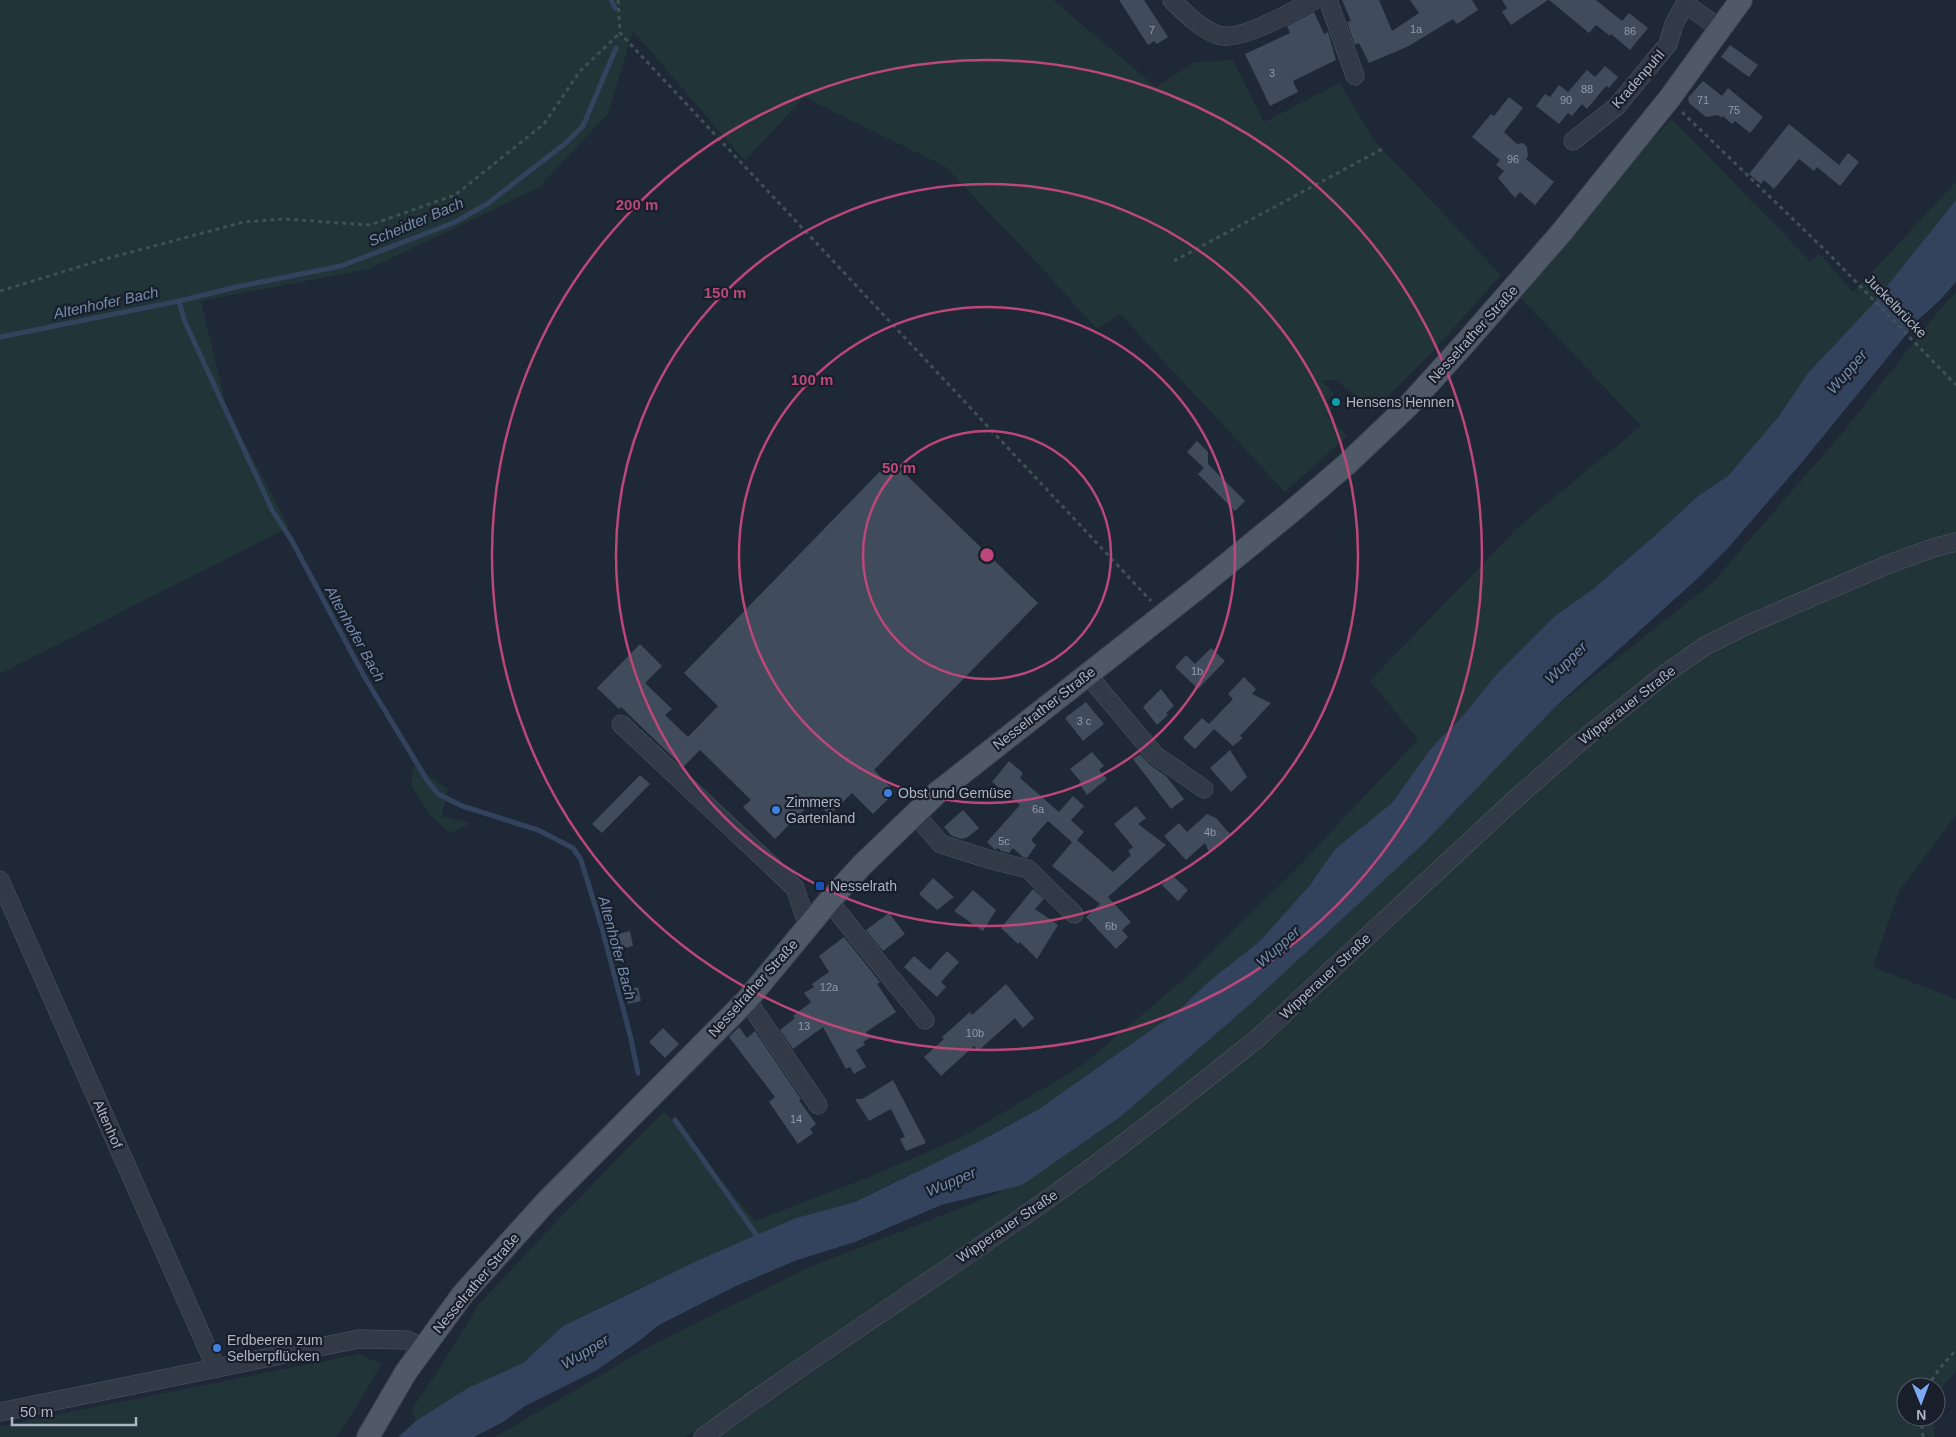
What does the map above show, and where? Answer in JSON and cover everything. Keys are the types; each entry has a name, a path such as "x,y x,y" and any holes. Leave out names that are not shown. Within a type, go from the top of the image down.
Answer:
{"main road":[{"name":"Nesselrather Straße","path":"368,1437 406,1372 415,1344 545,1203 747,1000 862,864 936,794 1199,587 1291,512 1347,464 1410,404 1468,341 1548,247 1669,99 1741,0"}],"street":[{"path":"1172,0 1196,24 1220,36 1248,33 1315,0"},
{"path":"1328,0 1355,76"},
{"name":"Kradenpuhl","path":"1573,141 1617,106 1668,44 1682,2 1721,29"},
{"name":"Wipperauer Straße","path":"703,1437 770,1388 1047,1199 1214,1074 1258,1038 1572,749 1664,674 1706,646 1747,625 1888,564 1956,542"},
{"path":"1087,674 1155,755 1204,789"},
{"path":"621,724 795,888 808,926"},
{"path":"915,814 941,844 1028,869 1074,914"},
{"name":"Altenhof","path":"0,880 216,1368"},
{"path":"829,901 925,1020"},
{"path":"747,1000 818,1105"},
{"path":"0,1412 359,1339 415,1344"}],"path":[{"path":"618,0 620,33 1154,603"},
{"path":"0,291 105,259 244,222 284,219 370,225 455,195 544,124 580,71 620,33"},
{"name":"Juckelbrücke","path":"1669,99 1826,250 1956,384"},
{"path":"1174,261 1384,148"},
{"path":"1934,1377 1956,1350"}],"green space":[{"path":"0,0 1053,0 1156,87 1195,62 1233,60 1264,122 1340,83 1373,139 1501,275 1432,352 1373,412 1336,380 1322,381 1334,394 1326,402 1333,408 1327,416 1347,436 1285,492 1120,314 1097,329 946,167 804,97 745,161 633,31 608,114 538,188 369,269 201,301 227,410 289,527 0,674"},
{"path":"1672,119 1810,261 1820,254 1853,292 1956,182 1956,200 1871,306 1808,373 1779,416 1728,476 1698,496 1592,590 1556,615 1496,675 1462,717 1432,747 1392,803 1335,849 1310,885 1260,941 1207,983 1178,1011 1039,1109 982,1140 855,1202 796,1218 635,1290 563,1326 523,1363 416,1421 412,1409 440,1368 479,1304 664,1111 755,1221 869,1177 960,1138 1081,1066 1183,980 1303,862 1418,739 1370,681 1517,528 1641,426 1521,298 1644,147"},
{"path":"1956,292 1956,815 1899,891 1873,967 1956,999 1956,1371 1946,1383 1946,1377 1896,1377 1896,1427 1934,1427 1935,1437 718,1437 920,1299 913,1280 685,1437 495,1437 652,1345 805,1269 996,1194 1201,1041 1554,708 1712,583 1843,432 1936,314"},
{"path":"414,765 448,789 442,816 471,823 450,833 431,816 411,785"},
{"path":"359,1354 382,1364 336,1437 0,1437 0,1426"}],"water":[{"name":"Wupper","path":"1956,200 1956,282 1918,320 1803,461 1729,547 1698,578 1554,708 1424,843 1248,1006 1120,1117 1022,1185 941,1205 855,1242 797,1260 736,1286 659,1325 597,1370 525,1406 503,1422 474,1437 398,1437 416,1421 468,1388 523,1363 563,1326 699,1260 796,1218 855,1202 982,1140 1039,1109 1178,1011 1207,983 1260,941 1310,885 1335,849 1392,803 1432,747 1462,717 1496,675 1556,615 1592,590 1698,496 1728,476 1779,416 1808,373 1871,306"}],"building":[{"path":"1119,0 1144,0 1168,37 1157,44 1154,41 1148,45"},
{"path":"1342,0 1379,0 1392,31 1419,13 1410,0 1472,0 1478,10 1457,24 1453,19 1409,46 1369,63 1359,43 1355,45 1347,22 1351,21"},
{"path":"1502,0 1548,0 1511,25 1502,12 1507,8"},
{"path":"1549,0 1596,0 1622,21 1629,13 1648,28 1630,50 1611,34 1610,36 1596,25 1589,33"},
{"path":"1314,12 1324,34 1328,32 1336,60 1293,81 1298,92 1270,106 1245,54 1290,33 1287,26"},
{"path":"1730,45 1758,65 1749,77 1721,57"},
{"path":"1605,66 1618,77 1609,88 1606,86 1587,109 1582,104 1572,116 1568,113 1559,124 1536,106 1545,94 1550,97 1559,85 1568,92 1587,70 1595,77"},
{"path":"1703,81 1722,96 1728,88 1763,117 1750,133 1735,121 1732,124 1723,116 1722,118 1718,115 1706,117 1689,103 1688,98"},
{"path":"1509,97 1523,108 1504,132 1517,144 1523,143 1527,147 1528,156 1526,159 1554,182 1535,205 1520,192 1515,198 1498,178 1504,171 1496,165 1500,160 1472,137 1491,114 1494,116"},
{"path":"1789,124 1839,165 1848,153 1859,162 1840,186 1817,167 1814,171 1799,159 1774,189 1764,180 1761,184 1749,174"},
{"path":"1197,441 1208,452 1208,464 1245,501 1235,511 1198,474 1204,468 1187,452"},
{"path":"891,460 1038,603 874,770 895,792 873,814 852,793 830,815 814,800 775,839 743,807 751,800 700,750 683,767 621,707 619,709 597,688 640,644 662,666 645,683 672,709 665,715 688,737 718,706 684,673"},
{"path":"1211,648 1225,661 1198,689 1175,667 1186,655 1195,664"},
{"path":"1244,677 1256,689 1252,694 1271,703 1240,736 1243,738 1233,746 1213,728 1195,749 1183,738 1202,718 1209,724 1233,699 1228,694"},
{"path":"1161,689 1174,706 1166,713 1168,715 1157,725 1143,707"},
{"path":"1086,702 1104,724 1083,741 1065,718"},
{"path":"1230,750 1247,777 1231,792 1210,768"},
{"path":"1092,752 1104,766 1099,770 1107,779 1087,795 1079,783 1081,782 1070,769"},
{"path":"1140,754 1149,764 1166,776 1184,799 1171,809 1133,759"},
{"path":"1009,761 1023,773 1020,778 1059,812 1073,796 1084,806 1071,820 1084,832 1077,840 1113,872 1131,855 1128,851 1133,847 1114,824 1136,806 1146,818 1138,824 1166,845 1108,897 1131,922 1122,930 1128,937 1116,949 1086,917 1100,904 1052,866 1072,842 1048,821 1031,840 1036,845 1027,858 1023,857 1013,848 1009,853 998,848 995,850 987,842 1020,805 992,782"},
{"path":"640,775 650,784 602,833 592,824"},
{"path":"963,810 979,828 968,837 962,839 952,836 944,827"},
{"path":"1207,814 1216,818 1230,834 1209,852 1205,843 1186,860 1164,836 1179,823 1187,832"},
{"path":"1172,875 1188,890 1178,901 1162,885"},
{"path":"933,878 954,897 937,910 919,894"},
{"path":"1033,889 1044,899 1035,909 1058,925 1037,959 1020,942 1018,944 1001,928"},
{"path":"973,890 996,910 983,931 954,911"},
{"path":"889,913 905,934 883,951 866,930"},
{"path":"630,931 633,946 614,951 611,936"},
{"path":"844,937 880,982 877,984 896,1012 866,1032 870,1038 863,1042 865,1045 856,1050 866,1067 854,1074 850,1067 846,1069 823,1027 793,1049 780,1030 795,1018 793,1016 811,1002 804,993 814,987 812,984 829,972 819,956"},
{"path":"947,951 959,962 941,982 946,987 937,997 904,967 914,956 930,970"},
{"path":"1006,984 1034,1018 1023,1028 1015,1018 978,1051 974,1046 941,1076 924,1057 944,1039 942,1037 970,1012 972,1015"},
{"path":"638,987 641,1001 628,1004 625,990"},
{"path":"739,1027 747,1038 755,1031 816,1124 810,1129 813,1133 798,1144 769,1102 775,1097 729,1037"},
{"path":"663,1028 679,1044 665,1058 649,1042"},
{"path":"893,1080 926,1143 906,1151 900,1139 905,1137 891,1109 869,1121 855,1099 862,1099"}],"waterway":[{"name":"Scheidter Bach","path":"611,0 615,8"},
{"name":"Scheidter Bach","path":"0,337 341,266 453,223 487,204 567,142 583,126 616,48"},
{"name":"Altenhofer Bach","path":"179,301 185,322 272,510 292,541 364,676 427,780 438,794 462,806 538,830 573,848 581,860 602,928 638,1073"},
{"name":"Altenhofer Bach","path":"675,1120 760,1240"}],"place":[{"name":"Hensens Hennen","path":"1336,402"},
{"name":"Obst und Gemüse","path":"888,793"},
{"name":"Zimmers Gartenland","path":"776,810"},
{"name":"Nesselrath","path":"820,886"},
{"name":"Erdbeeren zum Selberpflücken","path":"217,1348"}]}
